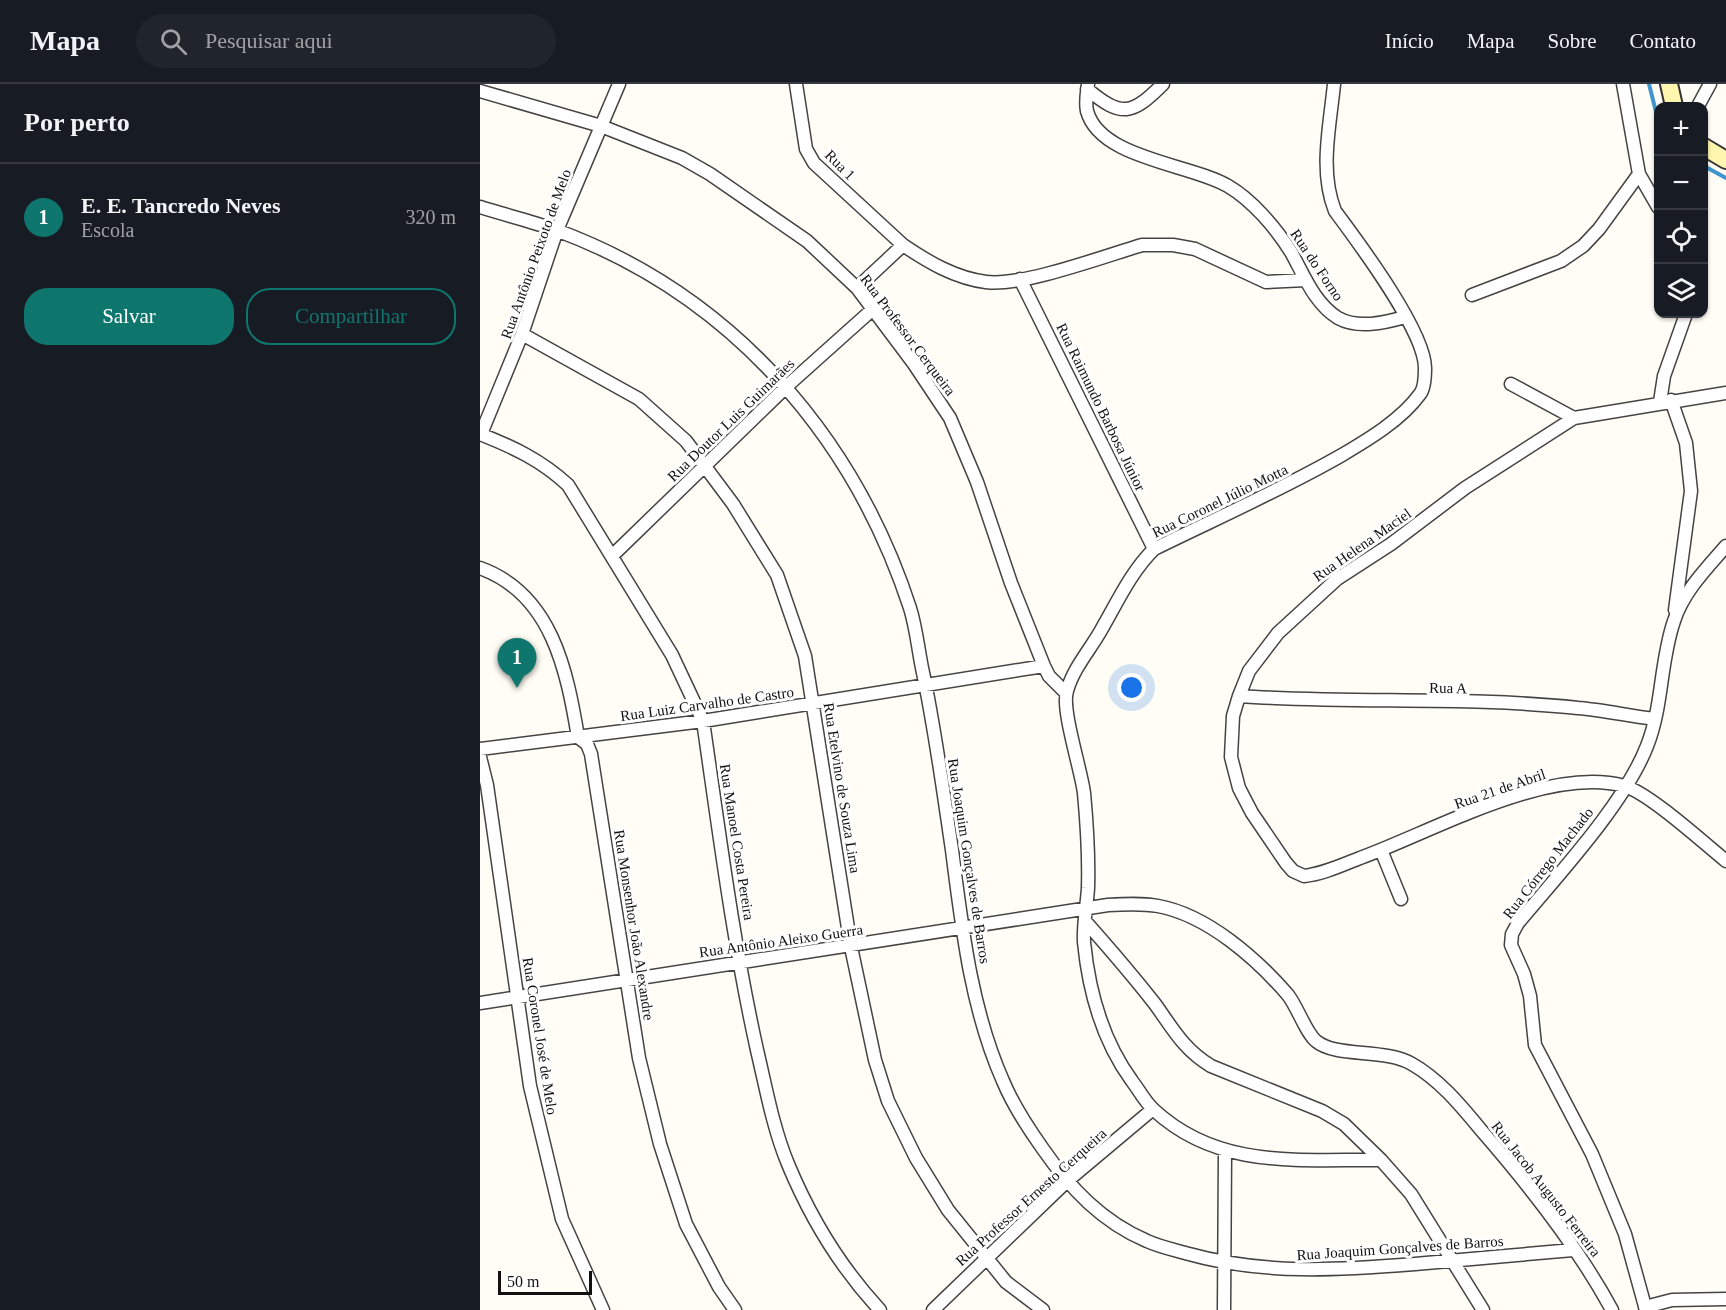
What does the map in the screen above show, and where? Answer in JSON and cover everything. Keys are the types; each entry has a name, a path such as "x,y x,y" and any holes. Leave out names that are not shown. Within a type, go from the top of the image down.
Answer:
{"street":[{"name":"Rua Antônio Peixoto de Melo","path":"481,434 522,334 557,230 619,84"},
{"name":"Rua 1","path":"796,84 807,149 814,163 903,245 931,264 975,280 1000,283 1142,245 1157,244 1194,249 1266,282 1306,280"},
{"name":"Rua do Forno","path":"1087,86 1113,108 1133,109 1163,84"},
{"name":"Rua Coronel Júlio Motta","path":"1066,693 1123,590 1142,561 1154,549 1290,485 1368,439 1404,412 1422,392 1426,366 1405,317 1391,289 1335,211 1329,196 1326,170 1334,84"},
{"path":"1623,84 1639,174 1654,199"},
{"path":"1669,84 1673,102"},
{"path":"1700,102 1710,84"},
{"name":"Rua do Forno","path":"1087,86 1087,111 1102,132 1137,156 1202,172 1231,188 1273,228 1321,303 1342,320 1363,324 1388,322 1405,317"},
{"name":"Rua Professor Cerqueira","path":"480,91 601,126 682,158 710,174 807,241 857,288 914,364 950,418 962,443 1011,583 1044,666 1049,676 1066,693"},
{"path":"1708,149 1726,160"},
{"path":"1472,295 1561,261 1583,246 1599,229 1639,174"},
{"name":"Rua Joaquim Gonçalves de Barros","path":"480,207 557,230 658,280 746,345 787,386 836,451 891,557 911,612 927,687 961,929 983,1025 1003,1082 1025,1123 1066,1182 1118,1226 1148,1242 1225,1264 1287,1271 1333,1270 1573,1250"},
{"path":"857,288 903,245"},
{"name":"Rua Raimundo Barbosa Júnior","path":"1020,279 1154,549"},
{"name":"Rua Doutor Luis Guimarães","path":"613,555 787,386 873,309"},
{"path":"1674,620 1691,491 1686,443 1666,401 1664,376 1685,318"},
{"name":"Rua Etelvino de Souza Lima","path":"522,334 639,399 686,441 706,465 777,575 805,656 851,947 875,1060 888,1101 922,1167 948,1210 1006,1282 1043,1310"},
{"path":"1511,384 1574,418"},
{"name":"Rua Helena Maciel","path":"1304,876 1293,871 1286,863 1252,813 1235,775 1231,738 1239,696 1249,671 1261,654 1312,600 1465,488 1574,418 1666,401 1726,393"},
{"name":"Rua Manoel Costa Pereira","path":"481,434 519,449 548,467 568,485 613,555 672,655 703,721 740,963 768,1095 788,1163 819,1228 858,1286 880,1310"},
{"name":"Rua Córrego Machado","path":"1645,1308 1625,1234 1592,1154 1535,1045 1530,996 1524,974 1511,945 1512,934 1518,923 1626,786 1647,745 1655,720 1674,620 1691,589 1726,546"},
{"name":"Rua Monsenhor João Alexandre","path":"480,568 506,581 520,592 537,611 556,643 566,668 578,737 587,744 591,754 645,1089 682,1214 719,1287 735,1310"},
{"name":"Rua Luiz Carvalho de Castro","path":"480,749 703,721 927,687 1044,666"},
{"path":"1066,693 1067,713 1081,769 1087,825 1084,940 1093,998 1102,1029 1116,1059 1153,1109 1189,1136 1225,1152 1252,1157 1381,1160"},
{"name":"Rua A","path":"1239,696 1306,700 1506,703 1578,708 1655,720"},
{"name":"Rua Coronel José de Melo","path":"480,757 487,785 530,1086 562,1219 603,1310"},
{"name":"Rua 21 de Abril","path":"1304,876 1381,850 1494,804 1554,784 1607,783 1626,786 1689,830 1726,861"},
{"path":"1381,850 1401,899"},
{"name":"Rua Jacob Augusto Ferreira","path":"1086,915 1146,904 1187,915 1225,938 1275,981 1301,1013 1315,1041 1336,1050 1380,1053 1397,1058 1424,1071 1448,1094 1510,1163 1588,1268 1612,1310"},
{"path":"1086,915 1156,1006 1180,1042 1194,1056 1211,1066 1322,1111 1344,1124 1381,1160 1411,1194 1483,1310"},
{"name":"Rua Antônio Aleixo Guerra","path":"480,1003 961,929 1086,915"},
{"name":"Rua Professor Ernesto Cerqueira","path":"933,1310 1066,1182 1153,1109"},
{"path":"1224,1310 1225,1152"},
{"path":"1645,1308 1672,1300 1726,1299"}],"waterway":[{"path":"1649,84 1654,104"},
{"path":"1708,168 1726,178"}],"place":[{"name":"E. E. Tancredo Neves","path":"517,688"}]}
